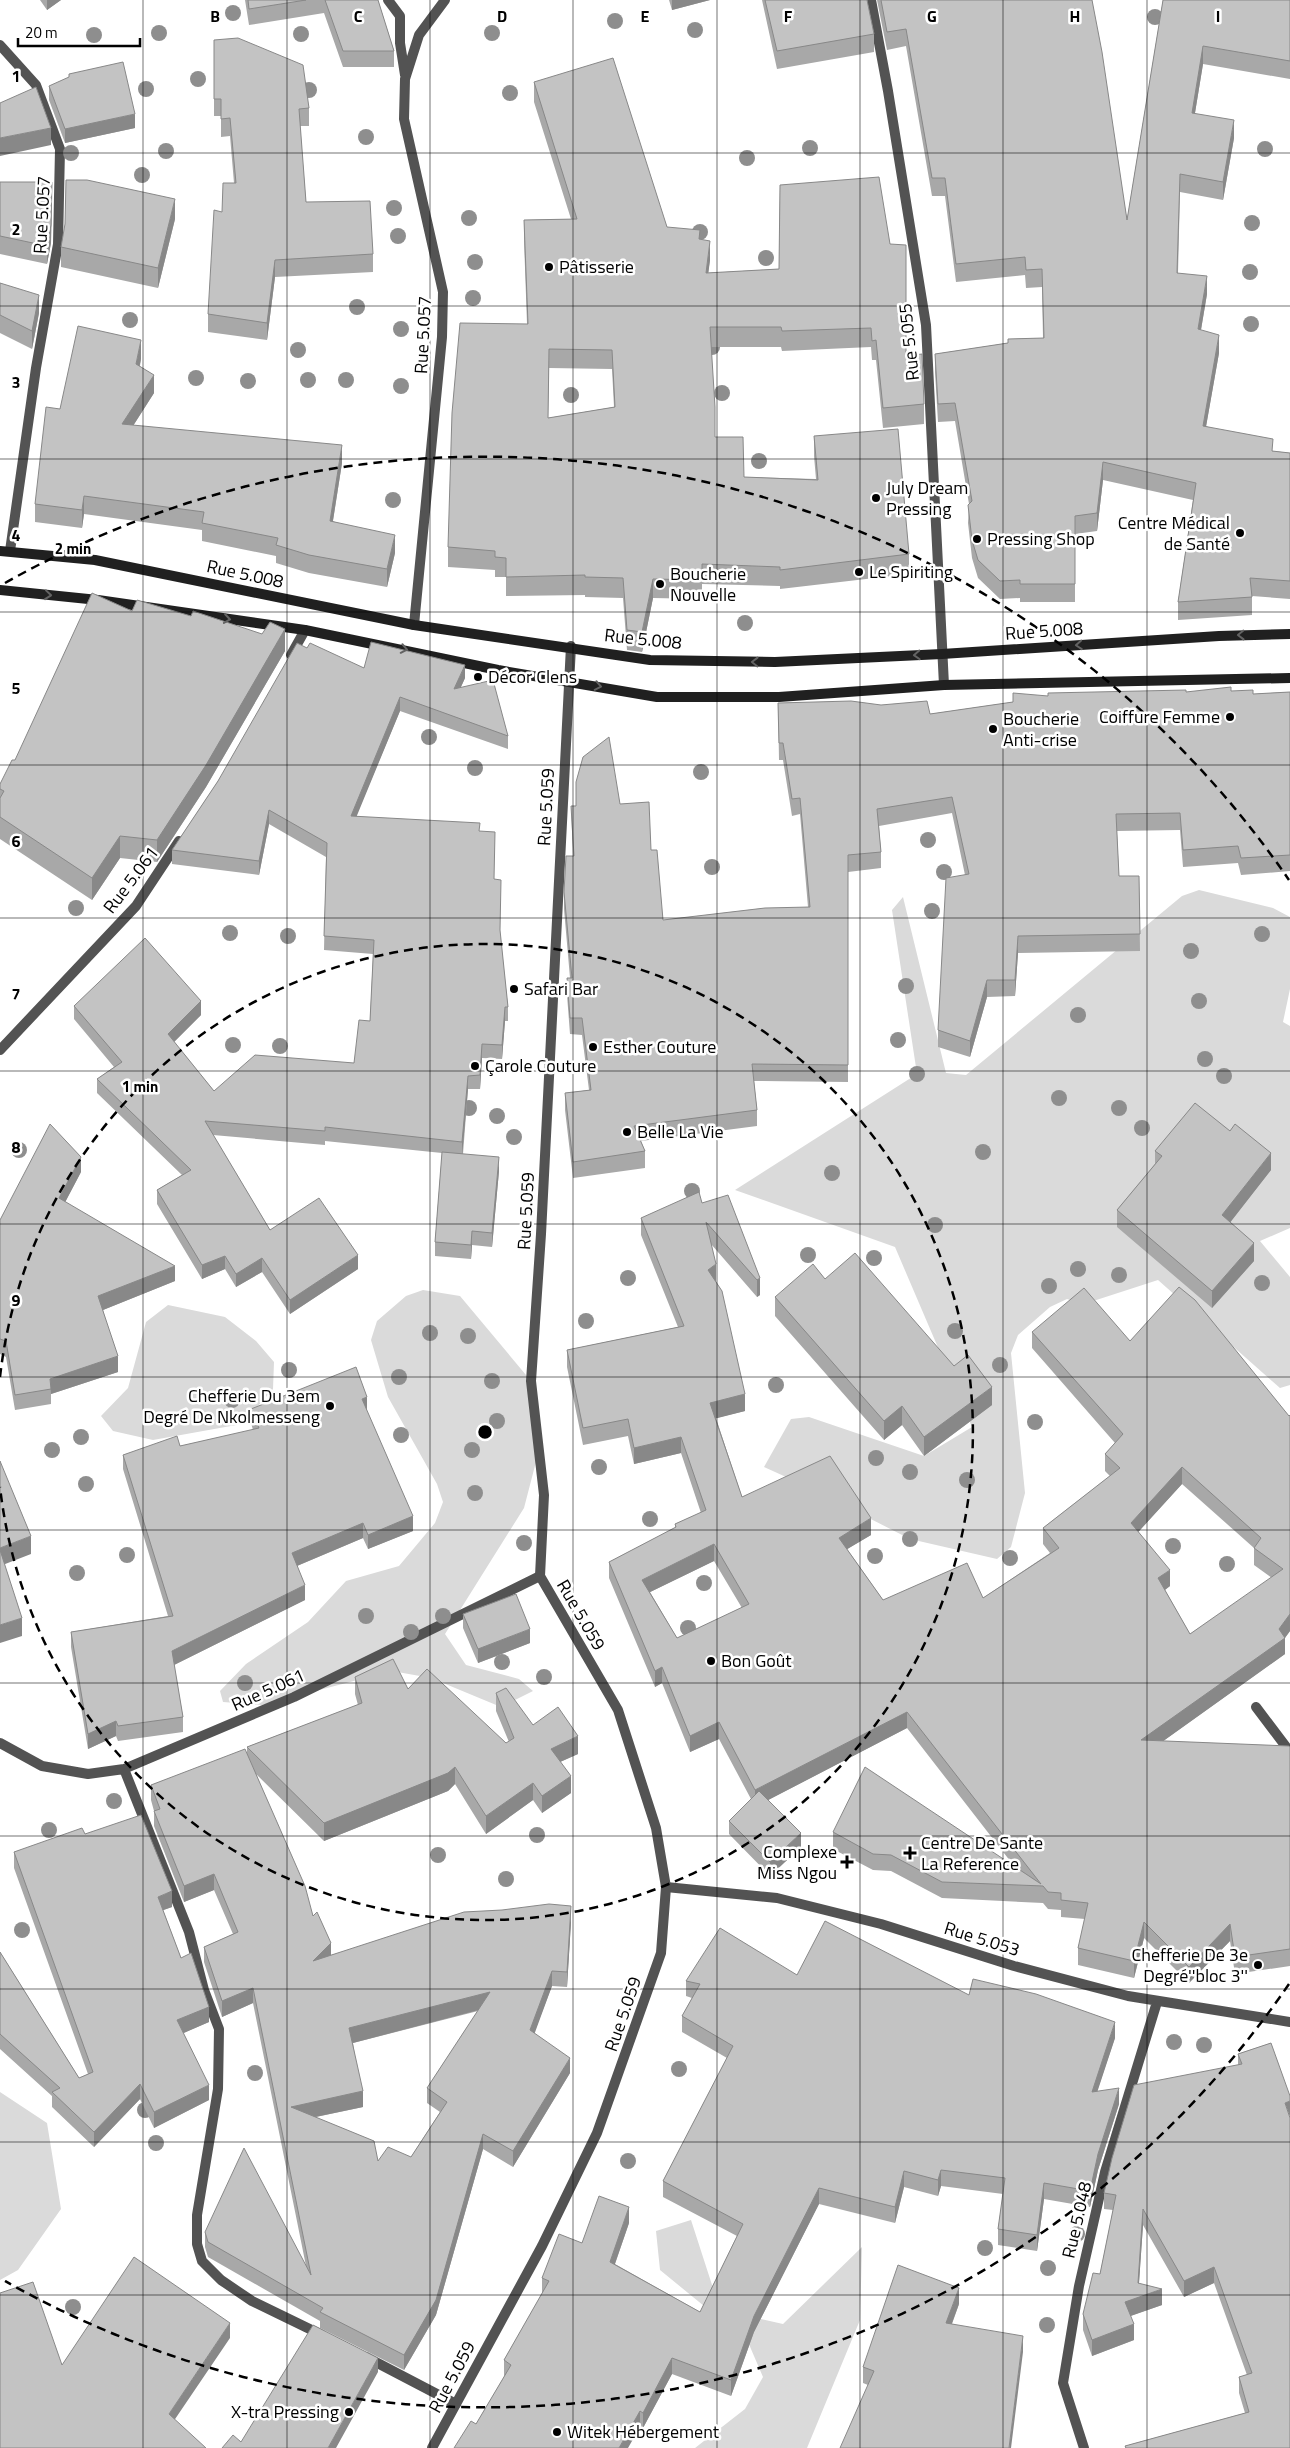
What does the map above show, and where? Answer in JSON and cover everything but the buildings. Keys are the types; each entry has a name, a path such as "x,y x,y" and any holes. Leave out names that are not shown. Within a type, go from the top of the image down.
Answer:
{"main road":[{"name":"Rue 5.008","path":"5,551 95,560 414,625 571,646 650,660 776,662 942,654 1219,636 1290,634"},
{"path":"0,590 98,600 305,630 498,670 667,697 779,697 944,685 1290,678"}],"street":[{"path":"388,0 400,16 400,43 405,79"},
{"name":"Rue 5.057","path":"414,625 442,337 443,292 404,119 405,79 419,35 444,0"},
{"name":"Rue 5.055","path":"871,0 888,90 926,325 944,685"},
{"name":"Rue 5.057","path":"0,45 36,85 48,113 60,150 58,244 5,551"},
{"path":"286,664 305,630"},
{"name":"Rue 5.059","path":"432,2448 542,2246 597,2133 661,1953 666,1887 656,1828 618,1710 540,1576 544,1495 531,1381 541,1234 571,646"},
{"name":"Rue 5.061","path":"0,1050 136,906 185,832"},
{"name":"Rue 5.061","path":"0,1743 42,1766 88,1774 124,1769 294,1697 540,1576"},
{"path":"1256,1707 1290,1752"},
{"path":"124,1769 189,1932 204,1990 218,2029 218,2089 197,2215 197,2244 202,2261 221,2280 252,2301 332,2340"},
{"name":"Rue 5.053","path":"666,1887 778,1898 881,1924 1014,1966 1157,2002 1290,2022"},
{"name":"Rue 5.048","path":"1084,2448 1063,2383 1079,2286 1105,2172 1157,2002"},
{"path":"355,2352 456,2404"}],"shaded area":[{"path":"1199,890 1273,908 1290,917 1290,989 1283,1022 1290,1026 1290,1228 1260,1241 1290,1277 1290,1385 1280,1388 1158,1280 1084,1304 1067,1299 1050,1307 1018,1335 1011,1353 1025,1493 1011,1547 997,1559 910,1539 806,1486 764,1467 791,1419 809,1417 924,1456 972,1427 895,1247 735,1190 917,1074 892,910 903,897 946,1073 966,1075 1182,896"},
{"path":"423,1290 460,1296 531,1381 538,1454 524,1508 445,1634 466,1665 519,1679 533,1691 501,1707 431,1678 392,1671 262,1705 223,1702 220,1691 246,1664 308,1622 346,1581 399,1566 435,1523 443,1502 437,1484 388,1397 371,1340 377,1321 406,1296"},
{"path":"168,1305 225,1317 256,1341 274,1362 273,1389 242,1424 153,1440 113,1431 101,1416 128,1388 146,1322"},
{"path":"0,2092 47,2123 61,2209 18,2270 0,2280"},
{"path":"691,2220 713,2288 739,2314 783,2324 862,2247 860,2320 807,2448 695,2448 745,2409 763,2377 748,2342 660,2270 656,2231"}],"place":[{"name":"Pâtisserie","path":"549,267"},
{"name":"July Dream Pressing","path":"876,498"},
{"name":"Centre Médical de Santé","path":"1240,533"},
{"name":"Pressing Shop","path":"977,539"},
{"name":"Le Spiriting","path":"859,572"},
{"name":"Boucherie Nouvelle","path":"660,584"},
{"name":"Décor Clens","path":"478,677"},
{"name":"Coiffure Femme","path":"1230,717"},
{"name":"Boucherie Anti-crise","path":"993,729"},
{"name":"Safari Bar","path":"514,989"},
{"name":"Esther Couture","path":"593,1047"},
{"name":"Çarole Couture","path":"475,1066"},
{"name":"Belle La Vie","path":"627,1132"},
{"name":"Chefferie Du 3em Degré De Nkolmesseng","path":"330,1406"},
{"name":"Bon Goût","path":"711,1661"},
{"name":"Centre De Sante La Reference","path":"910,1853"},
{"name":"Complexe Miss Ngou","path":"847,1862"},
{"name":"Chefferie De 3e Degré''bloc 3''","path":"1258,1965"},
{"name":"X-tra Pressing","path":"349,2412"},
{"name":"Witek Hébergement","path":"557,2432"}]}
